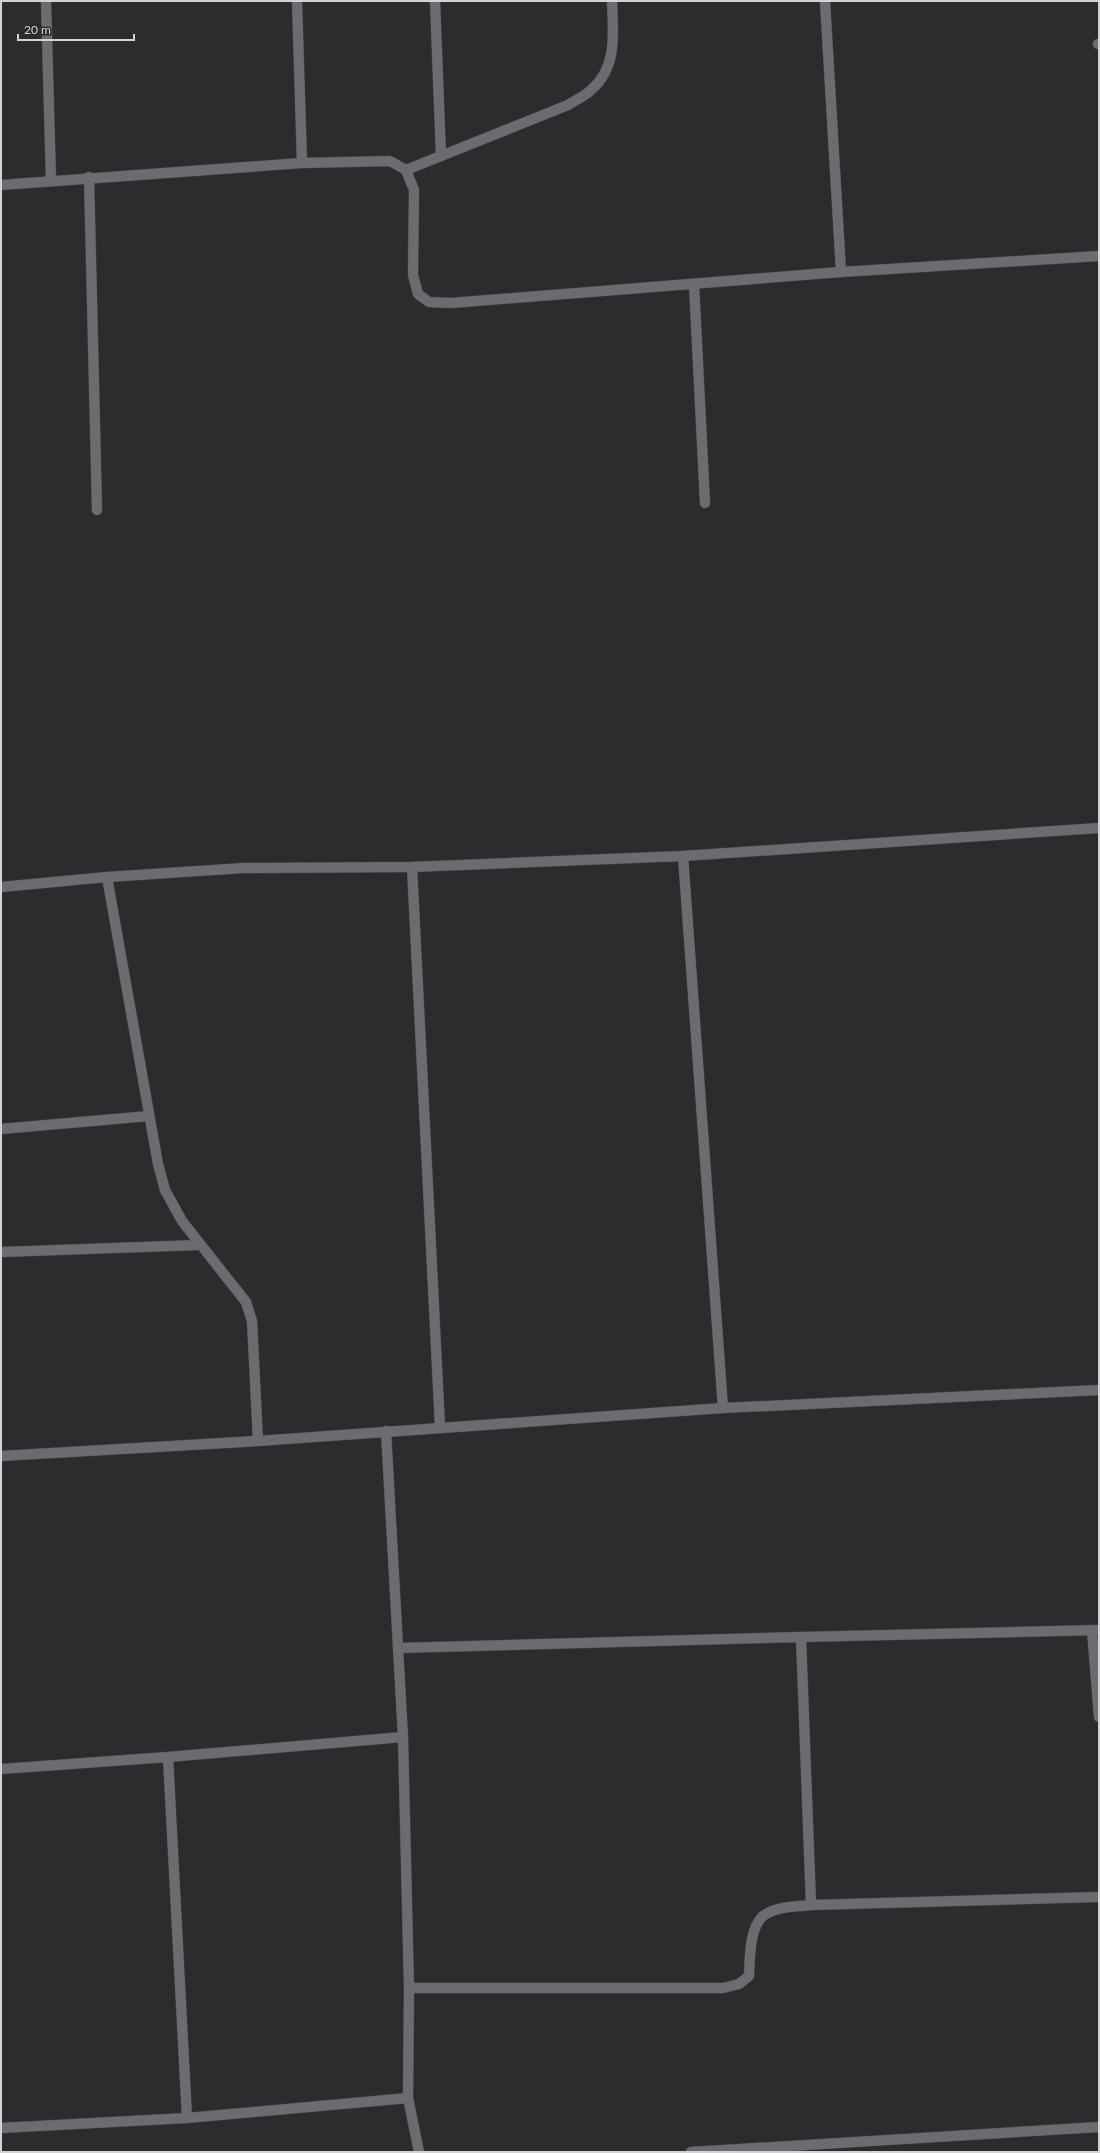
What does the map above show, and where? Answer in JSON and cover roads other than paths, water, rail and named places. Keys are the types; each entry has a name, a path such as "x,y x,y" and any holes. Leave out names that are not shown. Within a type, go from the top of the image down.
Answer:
{"street":[{"path":"46,1 51,180"},
{"path":"297,1 302,163"},
{"path":"435,1 442,156"},
{"path":"406,170 568,105 591,90 607,72 613,49 612,1"},
{"path":"825,1 841,272"},
{"path":"1,185 89,177 302,163 390,161 406,170 414,190 414,275 418,294 429,302 451,303 841,272 1099,256"},
{"path":"89,177 97,510"},
{"path":"694,284 705,503"},
{"path":"1,887 107,877 244,868 412,867 683,856 1099,828"},
{"path":"683,856 723,1408"},
{"path":"412,867 440,1428"},
{"path":"107,877 149,1116 158,1164 165,1190 182,1221 199,1245 246,1302 252,1321 258,1441"},
{"path":"1,1129 149,1116"},
{"path":"1,1252 199,1245"},
{"path":"1,1456 258,1441 723,1408 1099,1390"},
{"path":"386,1431 403,1737 409,1988 408,2098 419,2152"},
{"path":"398,1648 1096,1630 1099,1717"},
{"path":"801,1637 811,1905"},
{"path":"1,1769 168,1757 403,1737"},
{"path":"168,1757 187,2118"},
{"path":"409,1988 723,1988 739,1984 749,1976 755,1928 764,1916 780,1909 811,1905 1099,1897"},
{"path":"1,2128 187,2118 408,2098"},
{"path":"691,2152 1099,2127"}]}
